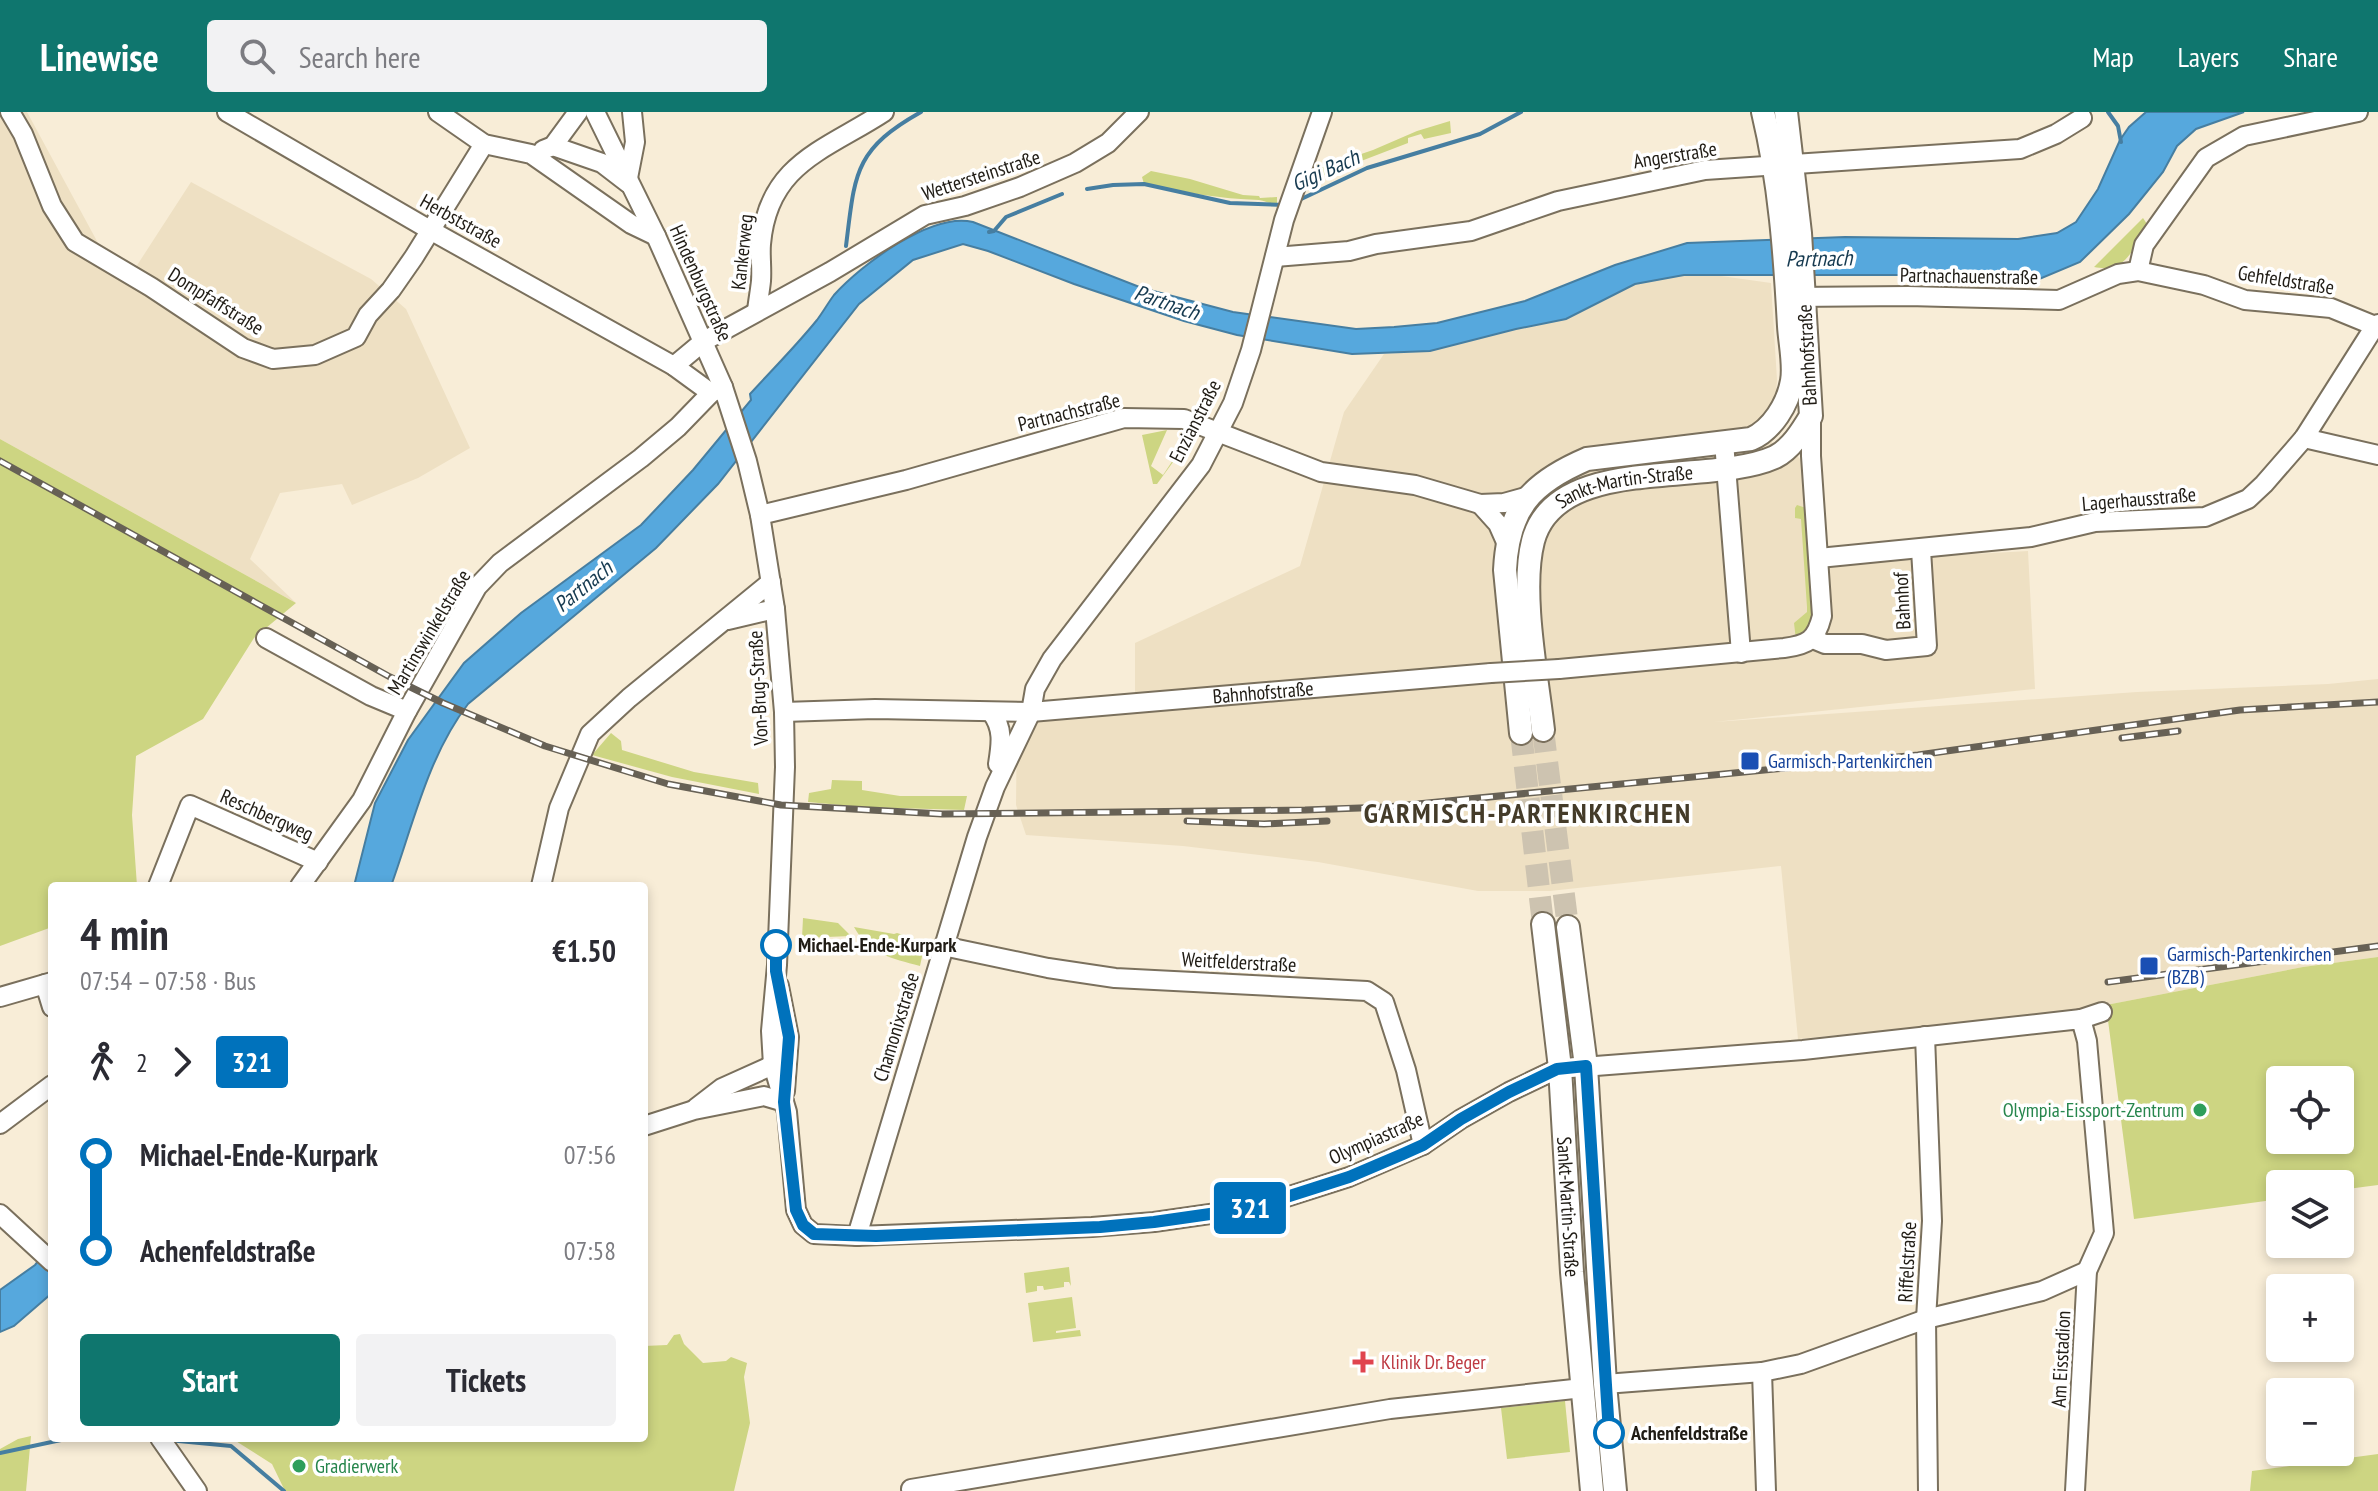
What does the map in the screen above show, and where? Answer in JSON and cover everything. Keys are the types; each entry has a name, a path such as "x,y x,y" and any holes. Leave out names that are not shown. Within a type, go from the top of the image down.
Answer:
{"main road":[{"name":"Bahnhofstraße","path":"1763,112 1784,163"},
{"name":"Bahnhofstraße","path":"1786,112 1784,163 1811,416"},
{"name":"Bahnhofstraße","path":"1770,426 1792,380 1795,287"},
{"name":"Sankt-Martin-Straße","path":"1770,426 1751,439 1587,459 1569,467 1529,496 1516,512 1506,542 1506,595 1532,732 1529,563 1540,522 1556,504 1583,489 1634,479 1726,469 1777,456 1791,444 1811,416"},
{"name":"Sankt-Martin-Straße","path":"1543,924 1560,1068 1572,1272 1615,1491"},
{"name":"Sankt-Martin-Straße","path":"1568,927 1586,1066 1594,1386 1592,1491"}],"street":[{"name":"Dompfaffstraße","path":"10,112 23,134 52,206 75,242 151,287 243,348 273,359 315,355 356,337 368,315 391,290 484,144"},
{"name":"Herbststraße","path":"227,112 430,230 717,390"},
{"path":"438,112 484,144 531,154 631,224 656,236"},
{"path":"531,154 553,146 578,112"},
{"name":"Hindenburgstraße","path":"595,112 704,341 717,390 729,408"},
{"path":"553,146 602,163 630,183 635,142 632,112"},
{"name":"Kankerweg","path":"757,311 762,277 760,245 766,213 780,184 801,162 884,112"},
{"name":"Wettersteinstraße","path":"704,341 830,272 925,215 965,206 1069,167 1108,143 1139,112"},
{"name":"Enzianstraße","path":"1031,712 1035,689 1052,659 1201,465 1218,434 1233,403 1251,350 1284,220 1322,112"},
{"path":"2138,271 2144,245 2206,158 2244,136 2358,112"},
{"name":"Angerstraße","path":"1275,257 1349,251 1376,244 1471,231 1558,201 1705,170 2020,149 2056,134 2082,118"},
{"name":"Partnachauenstraße","path":"1795,287 1908,296 2059,300 2118,274 2138,271"},
{"name":"Gehfeldstraße","path":"2138,271 2204,285 2245,300 2331,308 2376,325"},
{"path":"762,277 777,288 780,298"},
{"name":"Lagerhausstraße","path":"1819,558 2031,537 2095,522 2205,517 2248,499 2304,438 2376,325"},
{"path":"674,366 704,341"},
{"name":"Martinswinkelstraße","path":"303,882 362,800 407,711 477,587 500,563 641,458 717,390"},
{"name":"Von-Brug-Straße","path":"729,408 747,461 760,515 775,609 784,712 785,767 770,1066 784,1102"},
{"name":"Bahnhofstraße","path":"784,712 875,709 1031,712 1559,669 1807,644 1813,639 1822,616 1811,416"},
{"name":"Partnachstraße","path":"760,515 906,480 1124,418 1184,419 1321,472 1415,485 1480,504 1504,503 1529,496"},
{"path":"1770,426 1811,456"},
{"path":"2304,438 2378,455"},
{"path":"1724,442 1741,653"},
{"path":"1480,504 1498,524 1506,542"},
{"name":"Bahnhof","path":"1875,647 1886,650 1927,646 1921,550"},
{"path":"542,882 559,808 590,734 629,698 771,582"},
{"path":"725,621 775,609"},
{"path":"266,638 371,696 407,711"},
{"name":"Bahnhofstraße","path":"1813,639 1825,644 1875,647"},
{"name":"Chamonixstraße","path":"991,712 1000,725 1001,744 995,787"},
{"name":"Chamonixstraße","path":"857,1236 943,946 995,787 1031,712"},
{"name":"Reschbergweg","path":"160,882 190,805 318,862"},
{"name":"Weitfelderstraße","path":"943,946 1048,968 1115,978 1367,991 1384,1002 1406,1070 1423,1145"},
{"name":"Von-Brug-Straße","path":"776,971 789,1037 784,1102"},
{"path":"0,997 48,983"},
{"name":"Olympiastraße","path":"784,1102 799,1218 814,1234 857,1236 1100,1227 1252,1208 1349,1177 1423,1145 1497,1099 1560,1068 1803,1050 2081,1019 2102,1012"},
{"name":"Am Eisstadion","path":"2075,1491 2087,1271 2104,1233 2087,1041 2081,1019"},
{"name":"Riffelstraße","path":"1925,1036 1932,1221 1926,1319 1928,1491"},
{"path":"694,1110 722,1088 770,1066"},
{"path":"0,1124 48,1088"},
{"path":"648,1125 694,1110 764,1096 784,1102"},
{"path":"0,1214 47,1258"},
{"path":"911,1489 1378,1411 1594,1386 1762,1372 1824,1357 1926,1319 2042,1291 2087,1271"},
{"path":"1762,1372 1766,1491"},
{"path":"163,1442 197,1491"}],"shaded area":[{"path":"0,112 27,112 98,243 134,270 191,182 371,279 406,309 470,448 418,478 352,505 342,484 280,493 250,559 296,603 0,439"},
{"path":"1684,275 1771,283 1777,380 1772,444 1793,451 1807,467 1814,563 2028,551 2035,689 1714,722 2137,692 2378,679 2378,957 2303,967 2070,1012 1798,1039 1781,866 1550,891 1478,891 1318,862 1183,846 1026,835 1016,805 1017,716 1135,700 1135,643 1300,566 1344,412 1384,354 1430,351 1566,319 1635,284"}],"green space":[{"path":"1450,121 1451,133 1424,139 1421,134 1408,138 1408,143 1304,183 1305,173"},
{"path":"1151,171 1243,195 1277,197 1277,204 1201,195 1144,184 1142,177"},
{"path":"2143,218 2147,224 2122,263 2114,267 2094,267"},
{"path":"1167,430 1151,466 1163,475 1173,460 1181,436 1187,443 1157,484 1153,484 1142,435"},
{"path":"0,439 296,603 254,638 203,719 136,756 132,815 137,882 48,882 48,928 0,946"},
{"path":"1797,505 1806,508 1813,603 1811,628 1796,640 1794,623 1807,612 1801,519 1795,518"},
{"path":"611,733 621,741 622,750 694,772 758,783 759,794 672,777 592,755"},
{"path":"832,780 862,781 862,790 900,796 967,796 964,810 808,802 809,793 831,789"},
{"path":"803,918 838,923 851,936 802,938"},
{"path":"854,927 897,933 925,942 920,966 874,950"},
{"name":"Olympia-Eissport-Zentrum","path":"2378,957 2378,1185 2354,1188 2354,1170 2266,1170 2266,1201 2134,1219 2106,1005 2303,967"},
{"path":"1069,1267 1071,1286 1069,1282 1064,1282 1064,1287 1044,1290 1043,1286 1037,1286 1037,1291 1026,1293 1024,1273"},
{"path":"1072,1297 1076,1328 1056,1333 1080,1330 1081,1336 1033,1342 1028,1303"},
{"path":"680,1334 684,1344 703,1363 726,1361 731,1357 747,1363 744,1377 750,1423 734,1491 285,1491 272,1464 237,1442 648,1442 648,1346 667,1345 674,1335"},
{"path":"1565,1401 1570,1452 1507,1459 1501,1408"},
{"path":"31,1436 26,1491 0,1491 0,1449"},
{"path":"2378,1454 2378,1491 2250,1491 2252,1471 2289,1466 2354,1466 2354,1457"}],"water":[{"name":"Partnach","path":"2146,112 2244,112 2196,129 2177,146 2163,172 2129,214 2080,262 2037,280 1902,275 1684,275 1635,284 1566,319 1430,351 1352,354 1237,335 1184,321 963,244 913,260 859,304 718,484 656,548 468,704 432,768 392,882 355,882 375,803 408,740 464,663 521,613 641,525 693,470 751,400 750,394 809,330 834,295 879,256 918,233 956,221 973,222 1142,288 1233,312 1356,329 1394,327 1437,323 1525,301 1615,265 1687,243 1845,237 2018,239 2057,233 2076,222 2098,189 2129,127"},
{"path":"48,1249 48,1296 14,1326 0,1332 0,1290 35,1265"}],"waterway":[{"path":"846,246 852,200 861,167 882,139 921,112"},
{"name":"Gigi Bach","path":"1297,201 1367,168 1480,134 1521,112"},
{"path":"2108,112 2118,126 2121,142"},
{"name":"Gigi Bach","path":"1087,189 1144,184 1230,203 1285,205"},
{"name":"Gigi Bach","path":"989,232 994,231 1006,217 1062,194"},
{"path":"0,1453 52,1442"},
{"path":"189,1442 231,1446 284,1491"}],"tunnel":[{"path":"1543,730 1568,927"},
{"path":"1521,733 1543,924"}],"railway":[{"path":"0,461 390,677 443,703 545,746 668,784 781,805 942,814 1387,807 1918,755 2240,710 2378,702"},
{"path":"2122,738 2178,731"},
{"path":"1187,821 1264,824 1327,821"},
{"path":"2108,982 2378,946"}],"bus line":[{"name":"321","path":"776,945 776,971 789,1037 784,1102 796,1210 803,1225 820,1235 896,1236 1092,1227 1252,1208 1349,1177 1423,1145 1461,1119 1557,1069 1586,1066 1609,1433"}],"place":[{"name":"Garmisch-Partenkirchen","path":"1750,761"},
{"name":"Michael-Ende-Kurpark","path":"776,945"},
{"name":"Garmisch-Partenkirchen (BZB)","path":"2149,966"},
{"name":"Olympia-Eissport-Zentrum","path":"2200,1110"},
{"name":"Klinik Dr. Beger","path":"1363,1362"},
{"name":"Achenfeldstraße","path":"1609,1433"},
{"name":"Gradierwerk","path":"299,1466"}],"district":[{"name":"GARMISCH-PARTENKIRCHEN","path":"1528,812"}]}
